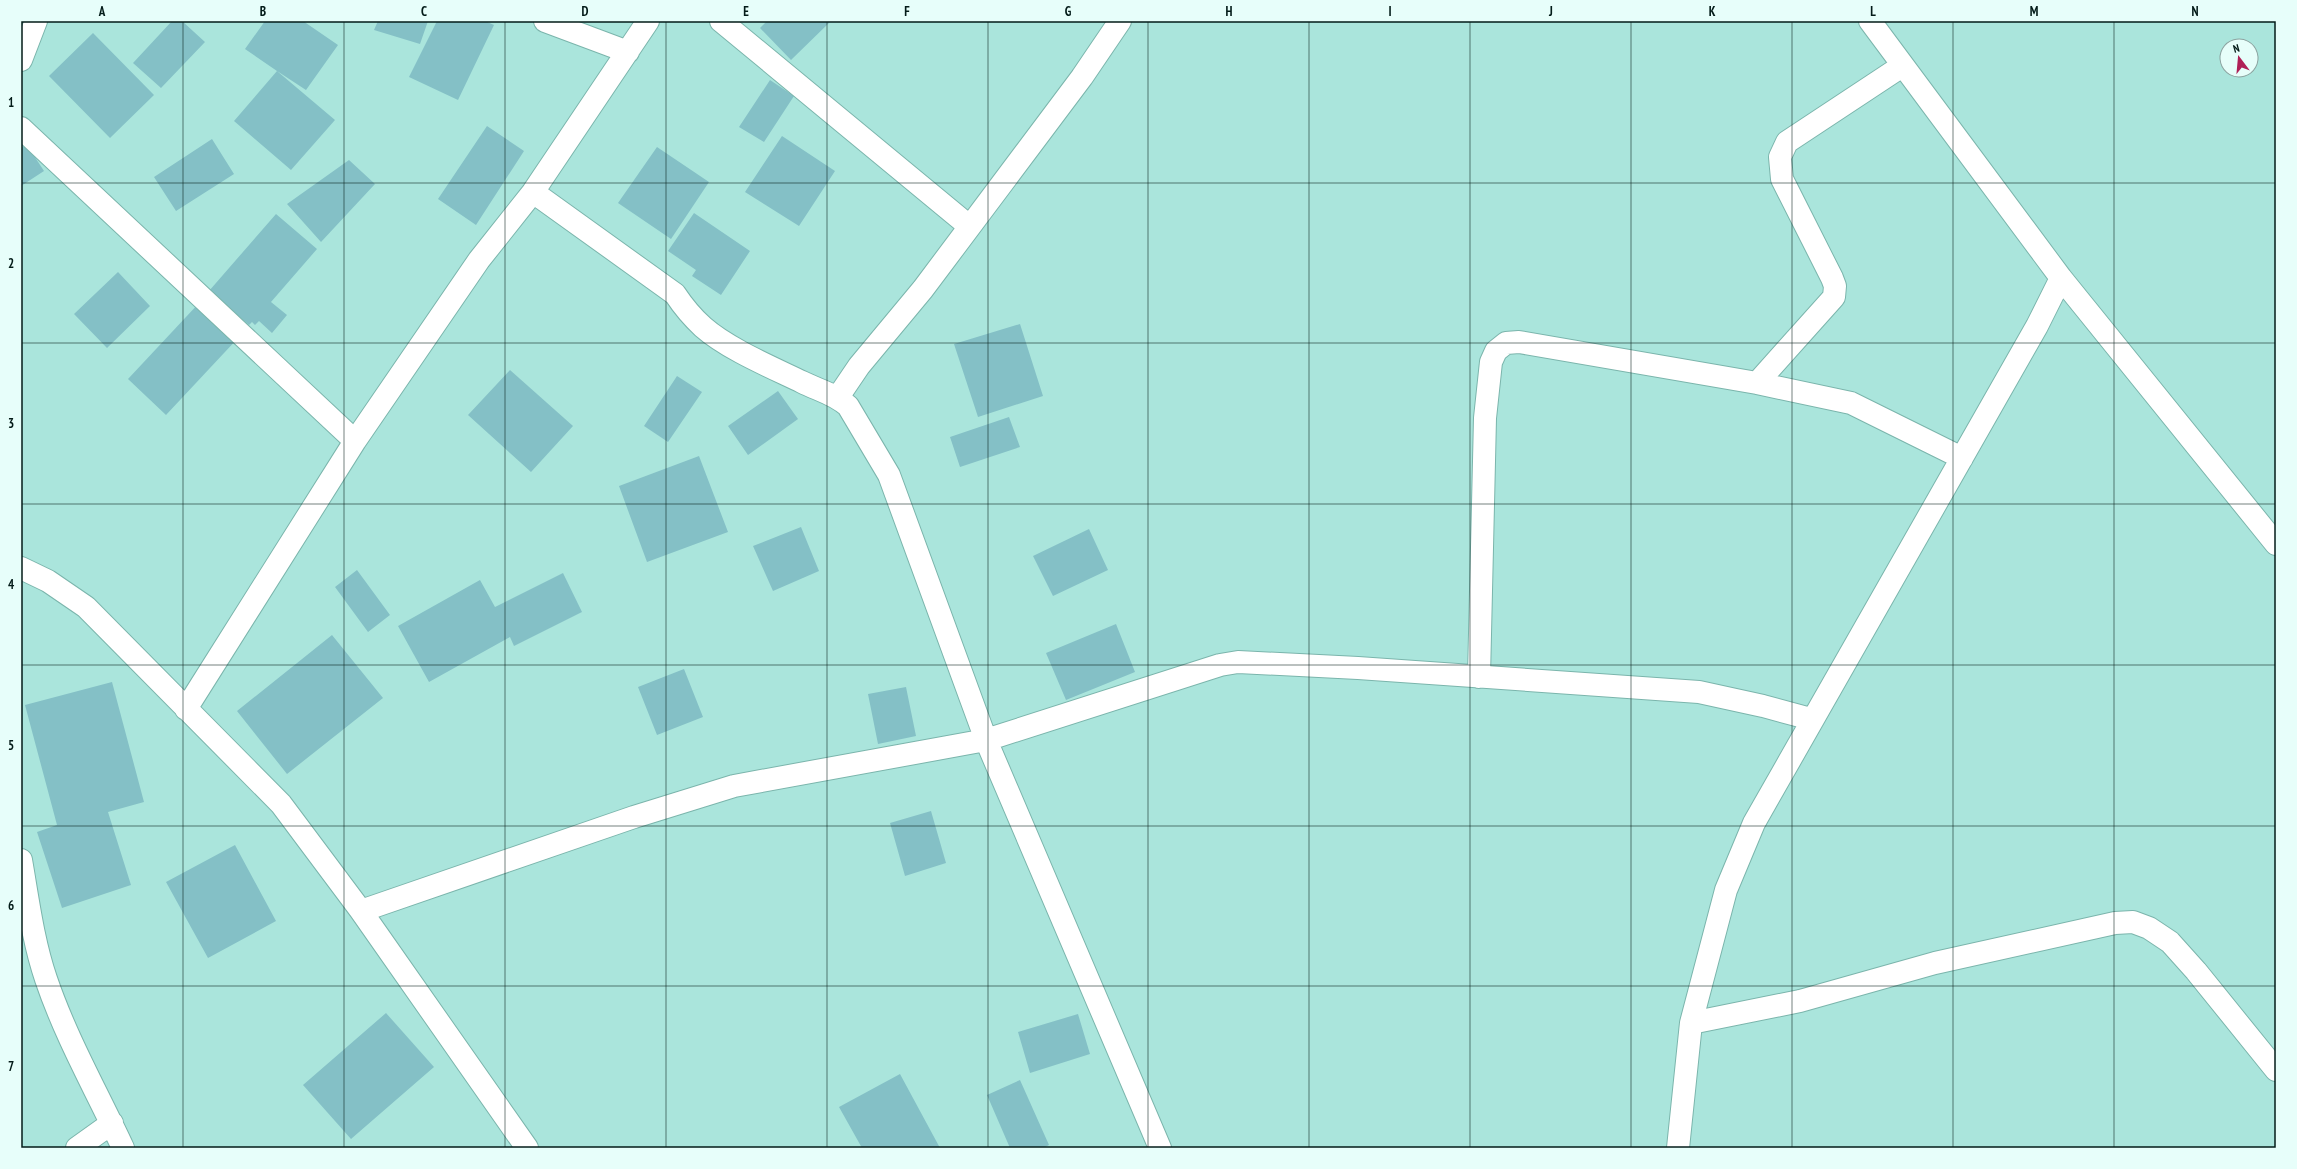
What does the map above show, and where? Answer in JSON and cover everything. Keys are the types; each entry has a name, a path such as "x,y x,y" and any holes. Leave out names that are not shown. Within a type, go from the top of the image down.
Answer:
{"street":[{"path":"21,60 36,21"},
{"path":"545,21 628,52"},
{"path":"186,709 355,441 479,260 533,192 648,21"},
{"path":"721,21 970,226"},
{"path":"838,397 859,366 923,289 1082,77 1120,21"},
{"path":"1870,21 2061,278 2276,544"},
{"path":"1758,383 1834,297 1835,286 1832,278 1782,179 1780,157 1787,142 1902,66"},
{"path":"21,128 355,441"},
{"path":"533,192 675,294 688,312 704,328 729,344 778,370 838,397 851,411 889,475 986,740 1160,1148"},
{"path":"1678,1148 1691,1023 1726,890 1754,823 1811,720 2037,326 2061,278"},
{"path":"1480,676 1485,418 1491,362 1496,350 1506,343 1519,342 1758,383 1851,403 1962,458"},
{"path":"21,568 48,581 86,607 281,804 361,911 527,1148"},
{"path":"361,911 634,817 734,786 986,740 1220,665 1238,662 1480,676 1699,692 1763,706 1811,720"},
{"path":"21,860 30,914 46,978 64,1026 123,1148"},
{"path":"1691,1023 1800,1001 1935,963 2114,923 2133,922 2150,928 2170,942 2196,971 2276,1070"},
{"path":"77,1148 112,1123"}],"building":[{"path":"172,21 182,21 205,42 161,88 133,63"},
{"path":"265,21 303,21 338,45 306,90 245,49"},
{"path":"378,21 428,21 420,44 374,30"},
{"path":"437,21 485,21 494,25 458,100 409,77"},
{"path":"767,21 831,21 791,60 760,28"},
{"path":"93,33 154,95 110,138 49,76"},
{"path":"277,71 335,120 291,170 234,121"},
{"path":"770,80 794,96 764,142 739,127"},
{"path":"487,126 524,151 476,225 438,199"},
{"path":"782,136 835,171 799,226 745,192"},
{"path":"212,139 234,174 176,211 154,177"},
{"path":"27,145 44,171 21,186 21,148"},
{"path":"657,147 709,182 671,239 618,203"},
{"path":"349,160 375,184 321,242 287,204"},
{"path":"694,213 750,251 721,295 692,276 696,270 668,251"},
{"path":"276,214 317,249 271,302 287,315 272,333 259,321 255,325 252,322 249,325 209,291"},
{"path":"118,272 150,306 107,348 74,314"},
{"path":"200,302 239,337 166,415 128,379"},
{"path":"1020,324 1043,396 978,417 954,344"},
{"path":"510,370 573,426 531,472 468,415"},
{"path":"677,376 702,392 668,442 644,426"},
{"path":"778,391 798,419 748,455 728,426"},
{"path":"1009,417 1020,447 960,467 950,437"},
{"path":"699,456 728,532 647,562 619,486"},
{"path":"801,527 819,571 773,591 753,546"},
{"path":"1089,529 1108,570 1053,596 1033,556"},
{"path":"357,570 390,615 368,632 335,587"},
{"path":"563,573 582,612 514,646 510,637 429,682 398,626 480,580 495,607"},
{"path":"1116,624 1135,672 1066,700 1046,653"},
{"path":"332,635 383,698 287,774 237,711"},
{"path":"684,669 703,717 657,735 638,687"},
{"path":"112,682 144,802 108,812 131,885 62,908 37,832 57,825 25,705"},
{"path":"906,687 916,736 878,744 868,694"},
{"path":"931,811 946,863 905,876 890,823"},
{"path":"235,845 276,921 208,958 166,882"},
{"path":"386,1013 434,1067 351,1139 303,1085"},
{"path":"1078,1014 1090,1054 1030,1073 1018,1032"},
{"path":"900,1074 940,1148 862,1148 839,1107"},
{"path":"1020,1080 1049,1145 1043,1148 1010,1148 987,1095"}]}
